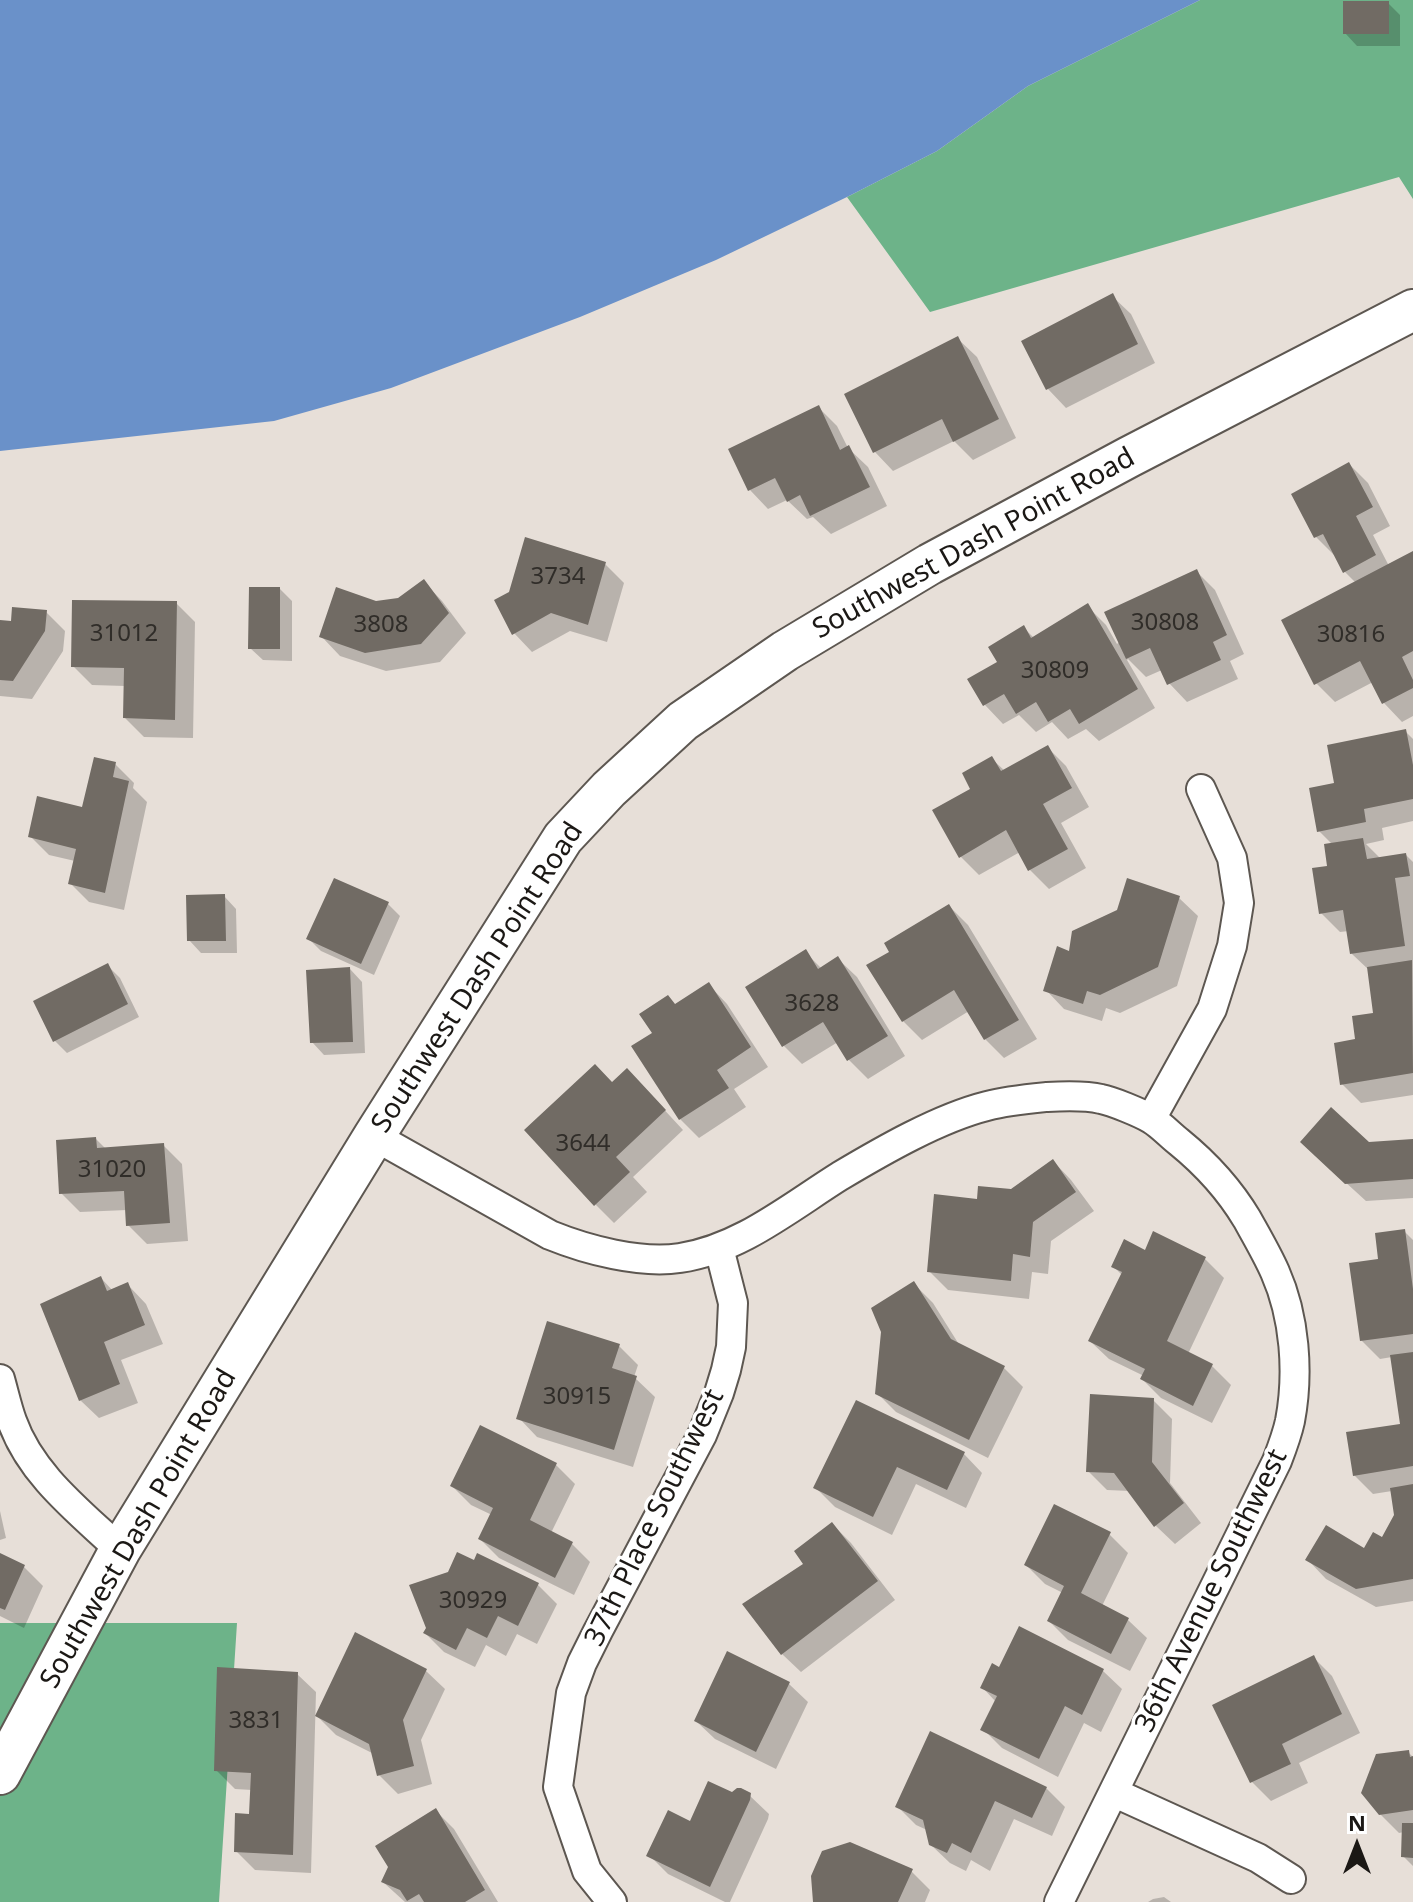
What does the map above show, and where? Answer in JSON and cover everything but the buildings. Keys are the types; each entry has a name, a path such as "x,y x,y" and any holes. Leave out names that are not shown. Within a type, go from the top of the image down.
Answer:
{"main road":[{"name":"Southwest Dash Point Road","path":"0,1774 120,1550 374,1136 563,838 609,789 683,721 785,651 930,564 1413,310"}],"street":[{"path":"1151,1119 1212,1009 1232,946 1239,903 1232,858 1201,789"},
{"name":"36th Avenue Southwest","path":"374,1136 550,1235 574,1245 644,1258 678,1258 719,1248 753,1232 842,1175 945,1120 987,1106 1025,1099 1062,1096 1101,1099 1151,1119 1217,1178 1239,1206 1263,1247 1277,1275 1285,1301 1294,1385 1289,1425 1277,1461 1059,1902"},
{"name":"37th Place Southwest","path":"612,1902 587,1871 558,1787 571,1693 605,1617 702,1435 719,1393 731,1347 733,1303 719,1248"},
{"path":"0,1379 13,1423 27,1451 56,1490 120,1550"},
{"path":"1115,1793 1258,1858 1291,1879"}],"green space":[{"path":"1200,0 1413,0 1413,199 1399,177 930,312 847,197 937,151 1028,86"},
{"path":"0,1623 237,1623 219,1902 0,1902"}],"water":[{"path":"0,0 1200,0 1028,86 937,151 716,260 580,317 391,388 274,421 0,451"}]}
